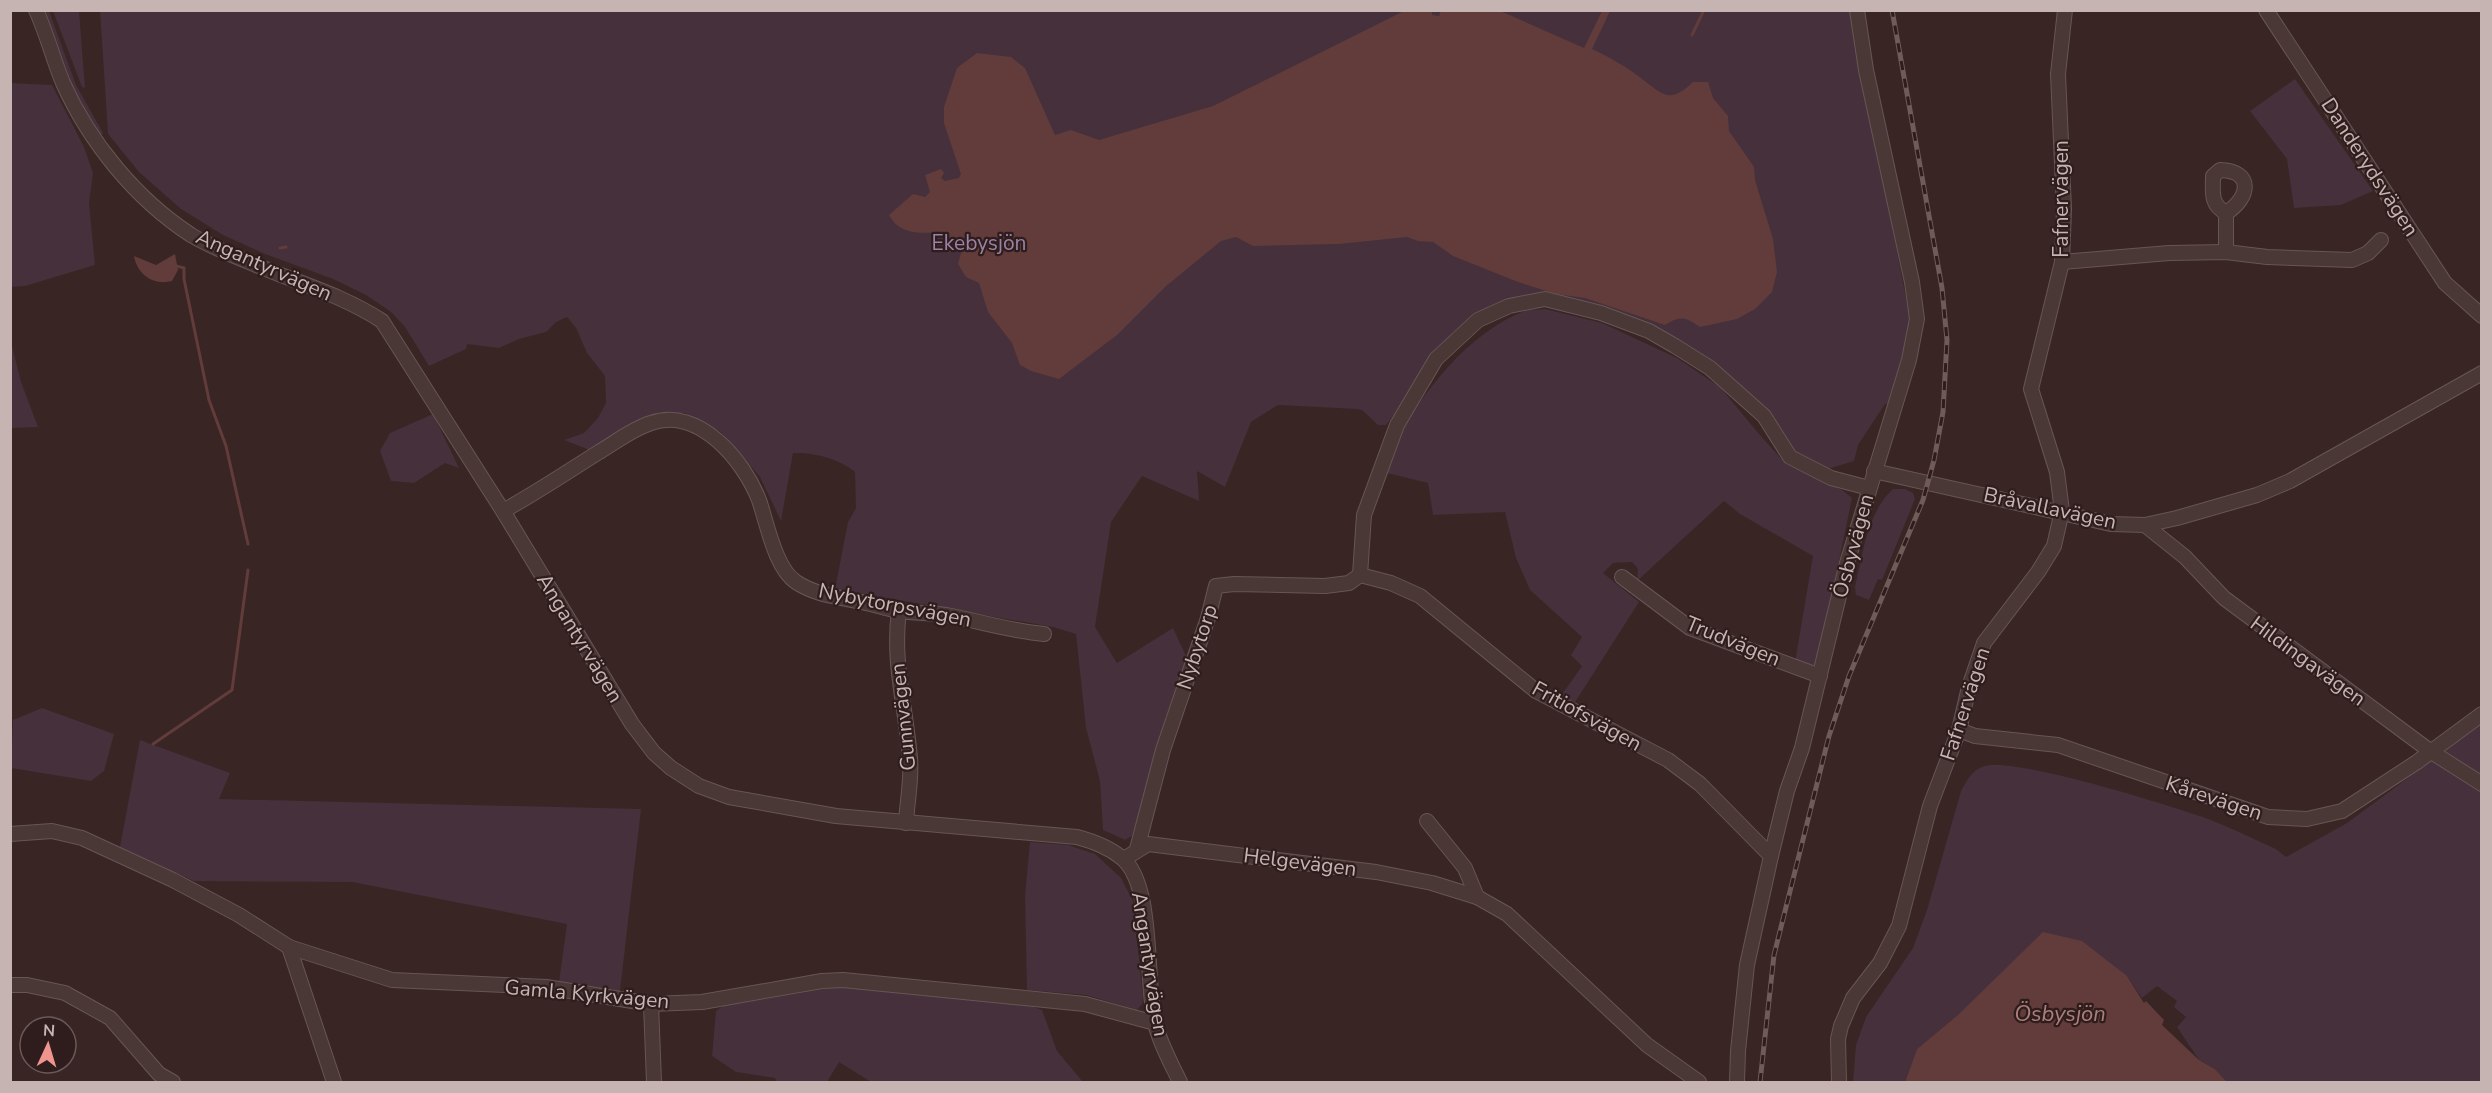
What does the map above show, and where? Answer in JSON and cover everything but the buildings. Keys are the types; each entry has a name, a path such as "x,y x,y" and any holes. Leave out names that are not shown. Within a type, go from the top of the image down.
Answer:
{"street":[{"name":"Angantyrvägen","path":"36,10 53,58 74,105 97,141 130,183 163,214 192,235 255,265 313,286 382,321 503,511 632,724 654,753 671,768 699,786 729,797 836,816 1077,837 1106,848 1124,860 1137,882 1144,906 1155,1023 1180,1083"},
{"name":"Ösbyvägen","path":"1737,1083 1747,965 1771,856 1787,791 1803,748 1847,563 1909,360 1917,319 1912,282 1866,70 1857,10"},
{"name":"Fafnervägen","path":"1839,1083 1838,1040 1841,1026 1853,998 1880,963 1899,926 1930,806 1959,730 1969,687 1984,643 2038,572 2054,546 2062,511 2057,472 2031,389 2062,262 2064,209 2058,74 2065,10"},
{"name":"Danderydsvägen","path":"2266,10 2445,283 2481,316"},
{"path":"2226,213 2226,252"},
{"path":"2062,262 2169,253 2226,252 2267,257 2352,260 2368,254 2381,240"},
{"path":"1360,575 1364,514 1397,426 1436,359 1478,320 1509,306 1545,299 1601,313 1649,331 1675,346 1710,368 1764,416 1790,457 1831,478 1869,488"},
{"name":"Bråvallavägen","path":"1874,471 2062,511 2111,524 2145,525 2257,495 2290,481 2481,373"},
{"name":"Nybytorpsvägen","path":"503,511 629,433 652,422 679,420 695,426 715,440 732,455 747,474 758,498 778,557 795,582 822,594 900,611 942,615 1014,631 1044,634"},
{"name":"Hildingavägen","path":"2145,525 2184,557 2224,598 2430,751 2481,784"},
{"name":"Nybytorp","path":"1137,849 1163,750 1208,618 1216,586 1234,584 1324,586 1349,583 1360,575"},
{"name":"Fritiofsvägen","path":"1360,575 1391,583 1420,596 1536,691 1668,760 1700,784 1771,856"},
{"name":"Trudvägen","path":"1622,577 1690,628 1820,676"},
{"name":"Gunnvägen","path":"900,611 896,637 897,662 910,762 906,823"},
{"name":"Kårevägen","path":"1959,730 1975,736 2058,745 2268,817 2307,819 2342,811 2481,714"},
{"path":"1427,821 1465,868 1477,897"},
{"name":"Gamla Kyrkvägen","path":"10,834 52,831 82,838 173,880 239,915 289,947 392,980 546,987 651,1004 702,1002 822,981 843,980 1084,1004 1155,1023"},
{"name":"Helgevägen","path":"1137,849 1148,844 1376,872 1432,883 1477,897 1507,914 1647,1045 1699,1083"},
{"path":"1124,860 1137,849"},
{"path":"289,947 334,1083"},
{"path":"10,985 27,984 65,993 110,1018 159,1074 173,1083"},
{"path":"651,1004 654,1083"},
{"path":"1673,1083 1685,1074"}],"green space":[{"path":"43,11 49,11 76,85 103,133 100,136 76,98"},
{"path":"53,11 79,11 85,88 82,87"},
{"name":"Ekebysjön","path":"100,11 1851,11 1910,319 1897,380 1889,403 1885,404 1858,445 1854,461 1824,470 1797,455 1752,403 1699,355 1548,301 1484,320 1417,385 1386,425 1378,425 1362,410 1357,409 1278,405 1251,422 1225,487 1197,471 1199,501 1142,476 1111,522 1095,627 1117,663 1173,628 1187,658 1132,836 1125,840 1103,830 1100,781 1086,728 1076,634 1053,627 835,589 848,522 856,508 855,472 834,460 817,455 793,453 781,521 760,477 721,432 685,413 653,416 592,451 564,440 584,433 598,418 606,403 605,376 587,353 576,328 567,317 556,322 546,332 519,339 499,348 467,344 466,349 429,366 405,327 391,312 366,295 333,279 265,254 223,235 181,209 139,172 108,134"},
{"path":"2295,79 2373,191 2341,205 2294,208 2287,159 2250,111"},
{"path":"10,83 52,85 84,147 93,173 89,203 95,265 25,286 11,287"},
{"path":"1545,309 1602,323 1677,358 1720,387 1786,464 1842,490 1852,498 1817,668 1795,662 1813,556 1740,514 1724,501 1637,581 1638,569 1632,562 1613,563 1603,573 1639,602 1572,707 1558,700 1582,666 1571,655 1582,637 1530,590 1516,558 1505,512 1433,515 1428,483 1387,473 1396,442 1419,404 1448,366 1483,335 1502,322 1525,311"},
{"path":"11,342 21,382 38,427 11,428"},
{"path":"433,414 459,468 445,463 414,483 391,481 380,451 390,433"},
{"path":"1893,489 1905,489 1913,493 1915,499 1882,580 1878,579 1869,600 1856,595 1855,587 1867,534 1877,510"},
{"path":"42,708 114,734 104,771 91,781 11,768 13,720"},
{"path":"2481,724 2481,1082 2227,1082 2215,1069 2199,1060 2177,1027 2186,1017 2174,1007 2177,1001 2157,986 2142,998 2127,976 1959,1014 1917,1049 1905,1082 1853,1082 1856,1045 1866,1017 1913,948 1927,910 1961,791 1978,769 1998,765 2023,768 2123,792 2229,827 2276,849 2286,857 2347,823"},
{"path":"140,740 230,773 219,799 641,809 620,991 559,982 567,924 352,882 194,881 120,847"},
{"path":"1030,842 1068,845 1095,854 1121,878 1133,901 1143,997 1142,1004 1137,1010 1086,995 1027,990 1025,896"},
{"path":"842,986 1026,1004 1042,1010 1057,1051 1083,1082 871,1082 839,1062 827,1082 777,1082 775,1078 736,1072 712,1056 716,1011 723,1006"}],"water":[{"name":"Ekebysjön","path":"1406,10 1432,11 1432,15 1439,16 1441,11 1496,10 1584,48 1602,11 1610,11 1592,49 1624,66 1666,95 1678,93 1693,82 1708,82 1713,98 1728,116 1729,131 1754,167 1755,180 1773,239 1777,272 1772,292 1755,309 1737,319 1700,327 1683,318 1665,325 1585,298 1556,294 1518,282 1453,256 1433,242 1418,241 1407,237 1339,244 1253,246 1236,237 1221,241 1165,287 1117,335 1059,379 1031,371 1020,365 1012,343 988,312 979,283 966,277 958,264 961,253 944,233 920,233 906,230 894,222 889,215 913,194 925,197 930,192 925,175 941,169 944,173 941,178 945,181 959,178 961,174 944,123 944,107 957,68 977,53 1011,57 1025,68 1055,135 1071,130 1099,140 1213,106"},
{"path":"175,254 178,270 172,281 165,282 152,280 142,273 134,256 156,265"},
{"name":"Ösbysjön","path":"2043,932 2082,941 2127,976 2144,1003 2146,1001 2164,1020 2162,1025 2199,1060 2215,1069 2227,1082 1905,1082 1917,1049 1959,1014"}],"waterway":[{"path":"1692,35 1704,10"},
{"path":"280,248 286,247"},
{"path":"176,266 184,268 184,279 209,400 226,446 248,544"},
{"path":"153,744 232,690 248,570"}],"railway":[{"path":"1760,1082 1774,955 1829,736 1849,676 1923,500 1934,460 1943,412 1947,340 1942,288 1892,10"}]}
